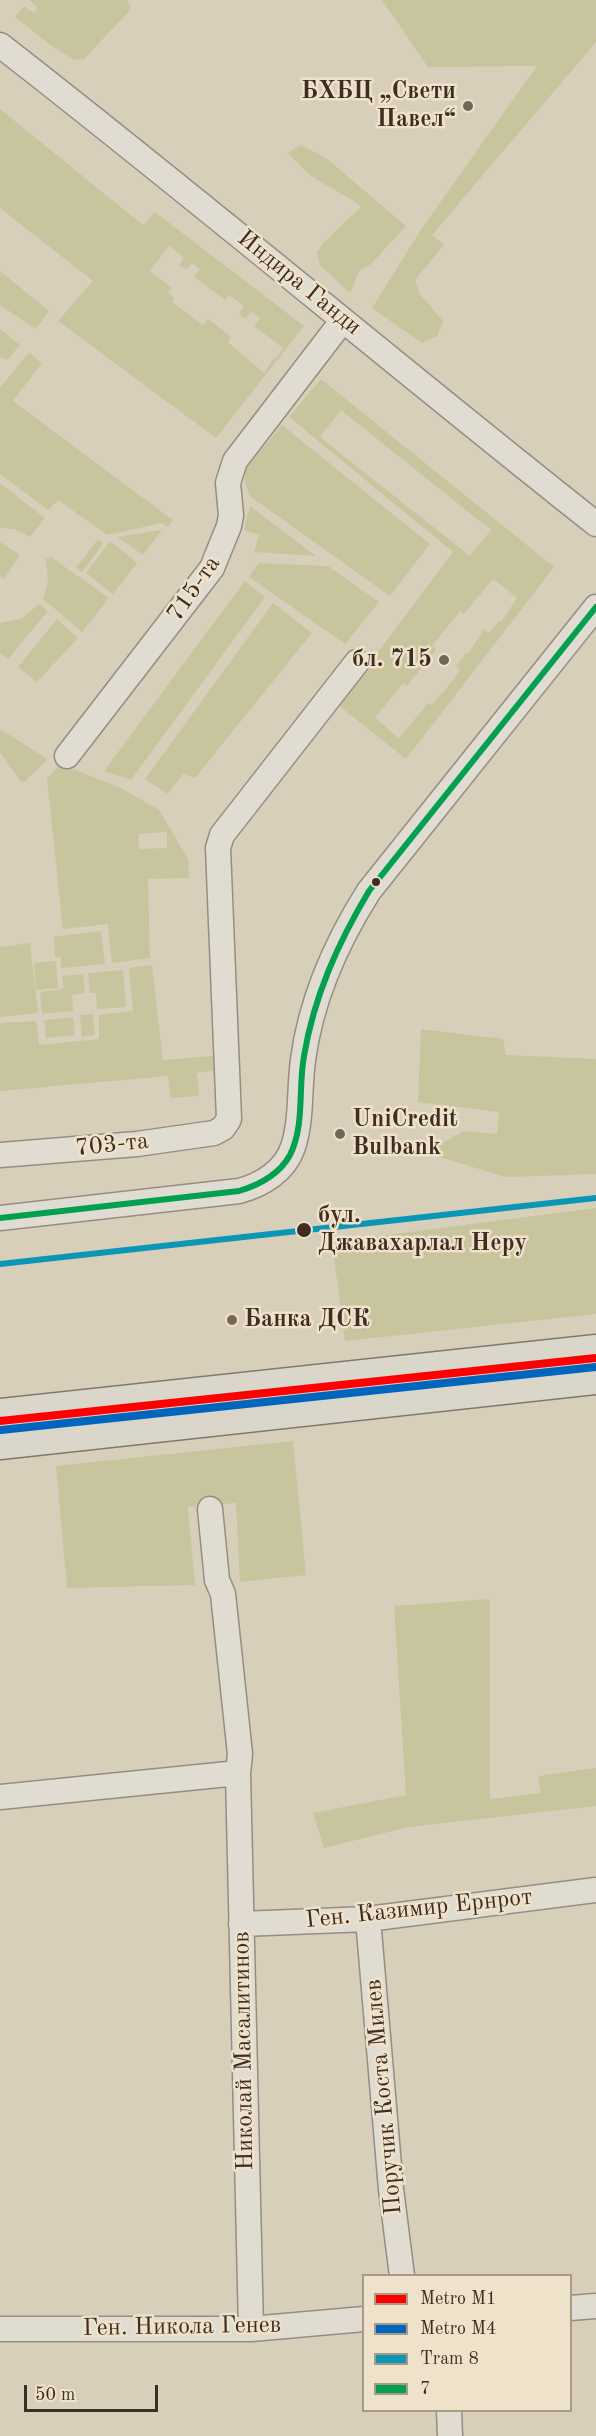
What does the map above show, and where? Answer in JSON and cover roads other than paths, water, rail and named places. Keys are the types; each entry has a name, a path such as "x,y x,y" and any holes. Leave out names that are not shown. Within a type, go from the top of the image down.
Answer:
{"main road":[{"path":"0,1414 596,1350"},
{"path":"0,1444 596,1379"}],"street":[{"name":"Индира Ганди","path":"0,45 596,524"},
{"name":"715-та","path":"67,756 212,568 229,526 231,515 229,477 235,461 343,320"},
{"path":"0,1218 239,1191 254,1187 275,1172 293,1148 306,1042 316,998 327,968 356,912 369,891 596,608"},
{"name":"703-та","path":"0,1155 137,1144 214,1133 223,1128 229,1119 218,848 222,835 357,662"},
{"name":"Николай Масалитинов","path":"210,1509 217,1580 223,1594 240,1754 238,1773 250,2329"},
{"path":"0,1797 238,1773"},
{"name":"Ген. Казимир Ернрот","path":"241,1924 368,1919 596,1890"},
{"name":"Поручик Коста Милев","path":"368,1919 391,2189 402,2274"},
{"path":"572,2308 596,2306"},
{"name":"Ген. Никола Генев","path":"0,2329 250,2329 362,2319"},
{"path":"449,2412 450,2436"}],"metro line":[{"name":"M1","path":"0,1421 596,1358"},
{"name":"M4","path":"1,1430 596,1367"}],"tram line":[{"name":"8","path":"0,1264 596,1198"}],"place":[{"name":"БХБЦ „Свети Павел“","path":"468,106"},
{"name":"бл. 715","path":"444,660"},
{"name":"UniCredit Bulbank","path":"340,1134"},
{"name":"бул. Джавахарлал Неру","path":"304,1230"},
{"name":"Банка ДСК","path":"232,1320"}]}
